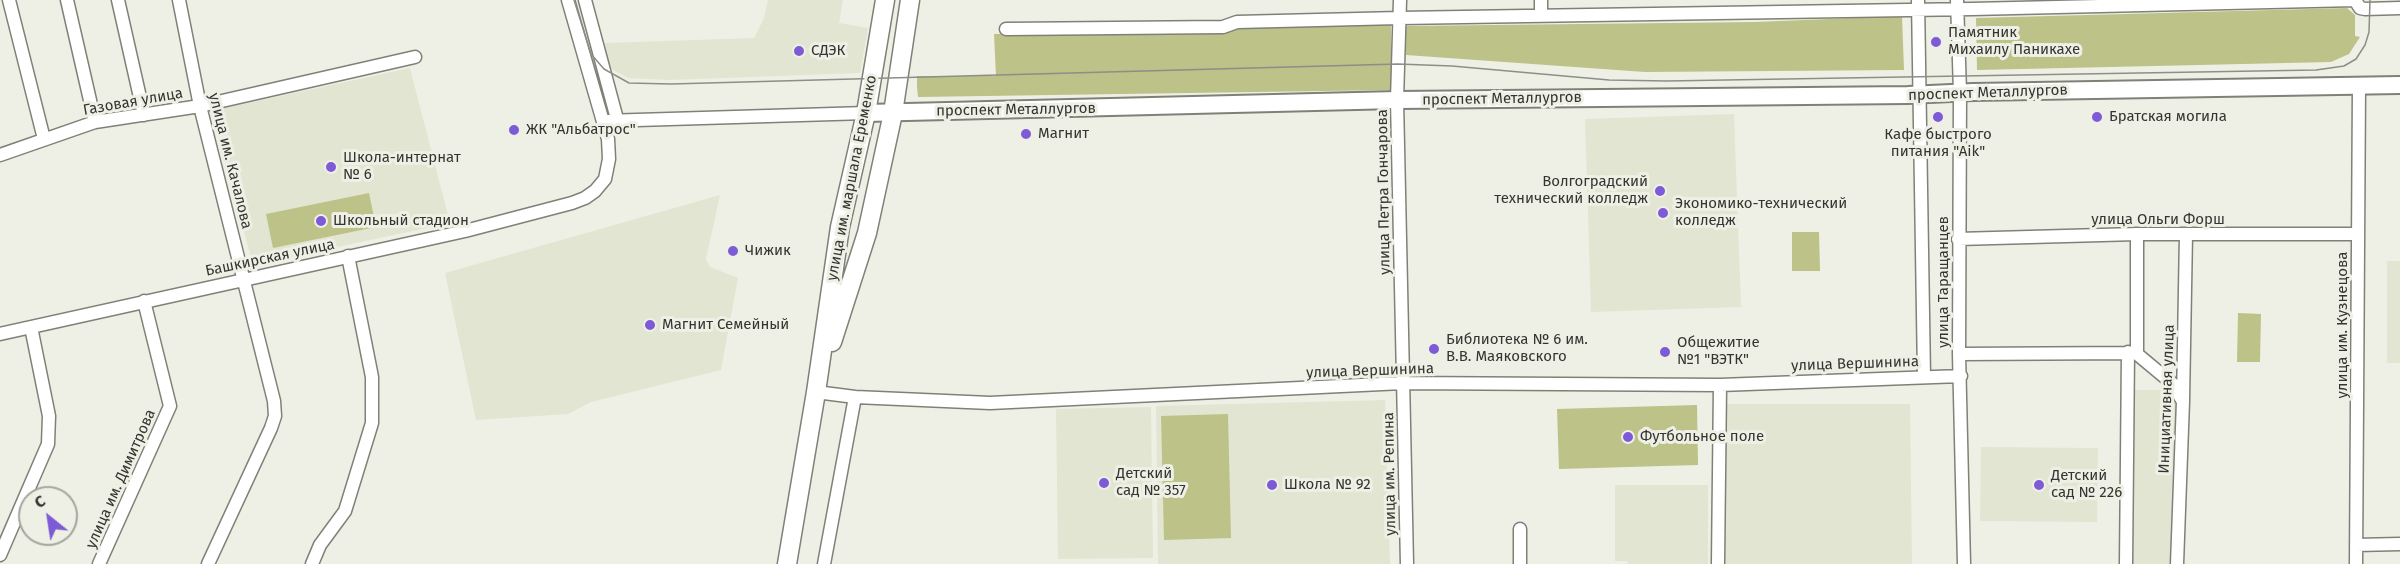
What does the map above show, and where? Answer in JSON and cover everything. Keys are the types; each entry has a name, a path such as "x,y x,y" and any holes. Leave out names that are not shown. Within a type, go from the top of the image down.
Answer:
{"highway":[{"name":"улица им. маршала Еременко","path":"787,564 816,392 840,227 866,113 885,0"},
{"name":"улица им. маршала Еременко","path":"816,392 867,233 893,113 910,0"},
{"path":"840,227 847,233 858,235 867,233"}],"main road":[{"name":"проспект Металлургов","path":"866,113 1397,100 1920,95 2400,85"}],"street":[{"path":"9,0 44,140"},
{"path":"67,0 95,122"},
{"path":"118,0 144,114"},
{"name":"улица им. Качалова","path":"179,0 200,106 274,401 271,428 208,564"},
{"name":"Башкирская улица","path":"0,334 465,231 585,198 595,191 605,178 609,159 611,120 567,0"},
{"path":"585,0 611,120"},
{"name":"улица Петра Гончарова","path":"1400,0 1397,100 1402,383"},
{"path":"1540,0 1541,15"},
{"path":"1006,29 1223,27 1237,22 1541,15 1723,6 2355,0 2360,8 2364,9 2400,8"},
{"name":"улица Таращанцев","path":"1918,5 1924,376"},
{"name":"улица Таращанцев","path":"1957,5 1960,93 1959,354 1964,564"},
{"name":"Газовая улица","path":"0,155 95,122 200,106 415,57"},
{"name":"улица им. Кузнецова","path":"2356,564 2359,86"},
{"name":"проспект Металлургов","path":"611,120 866,113"},
{"path":"2126,564 2137,234"},
{"name":"улица Ольги Форш","path":"1958,239 2137,234 2358,234"},
{"name":"Инициативная улица","path":"2177,564 2186,234"},
{"path":"312,564 320,545 345,511 372,423 372,377 348,256"},
{"name":"улица им. Димитрова","path":"99,564 170,406 144,301"},
{"path":"0,555 48,444 49,416 31,327"},
{"path":"1959,354 2133,353 2173,384 2183,401"},
{"name":"улица Вершинина","path":"816,392 855,397 990,403 1402,383 1720,385 1961,376"},
{"name":"улица им. Репина","path":"1402,383 1407,564"},
{"path":"1718,563 1720,385"},
{"path":"824,564 855,397"},
{"path":"1520,529 1520,564"},
{"path":"2356,545 2400,544"}],"shaded area":[{"path":"768,0 843,0 839,23 868,28 860,73 670,80 628,78 606,66 604,43 754,38 764,18"},
{"name":"Школа-интернат № 6","path":"410,68 450,223 253,265 211,111"},
{"name":"Экономико-технический колледж","path":"1734,114 1741,307 1591,312 1585,119"},
{"path":"720,195 706,259 710,267 738,278 721,370 591,402 568,414 476,420 445,273"},
{"path":"2387,261 2400,261 2400,363 2387,363"},
{"path":"2132,390 2177,390 2176,564 2131,564"},
{"name":"Школа № 92","path":"1385,400 1390,564 1158,564 1156,406"},
{"path":"1722,404 1910,404 1912,564 1720,564"},
{"name":"Детский сад № 357","path":"1151,407 1153,558 1058,559 1056,409"},
{"name":"Детский сад № 226","path":"1981,447 2098,448 2097,522 1980,521"},
{"path":"1615,485 1708,485 1708,564 1628,564 1627,561 1615,561"}],"green space":[{"path":"2347,8 2355,15 2355,36 2360,37 2349,54 2331,62 1977,70 1976,18"},
{"path":"1902,16 1904,70 1645,72 1406,55 1406,26 1755,22"},
{"path":"1391,24 1391,90 918,97 917,76 996,76 994,34"},
{"name":"Школьный стадион","path":"369,193 376,227 273,248 266,214"},
{"path":"1792,232 1819,232 1820,271 1792,271"},
{"path":"2238,313 2261,314 2260,362 2237,362"},
{"name":"Футбольное поле","path":"1697,405 1698,465 1559,469 1557,409"},
{"path":"1228,414 1231,538 1164,540 1161,416"}],"tram line":[{"path":"574,0 591,54 604,69 629,83 671,84 1398,64 1452,66 1609,80 1667,81 2316,70 2344,66 2356,59 2365,45 2369,32 2370,0"}],"place":[{"name":"Памятник Михаилу Паникахе","path":"1936,42"},
{"name":"СДЭК","path":"799,51"},
{"name":"Кафе быстрого питания \"Aik\"","path":"1938,117"},
{"name":"Братская могила","path":"2097,117"},
{"name":"ЖК \"Альбатрос\"","path":"514,130"},
{"name":"Магнит","path":"1026,134"},
{"name":"Школа-интернат № 6","path":"331,167"},
{"name":"Волгоградский технический колледж","path":"1660,191"},
{"name":"Экономико-технический колледж","path":"1663,213"},
{"name":"Школьный стадион","path":"321,221"},
{"name":"Чижик","path":"733,251"},
{"name":"Магнит Семейный","path":"650,325"},
{"name":"Библиотека № 6 им. В.В. Маяковского","path":"1434,349"},
{"name":"Общежитие №1 \"ВЭТК\"","path":"1665,352"},
{"name":"Футбольное поле","path":"1628,437"},
{"name":"Детский сад № 357","path":"1104,483"},
{"name":"Школа № 92","path":"1272,485"},
{"name":"Детский сад № 226","path":"2039,485"}]}
